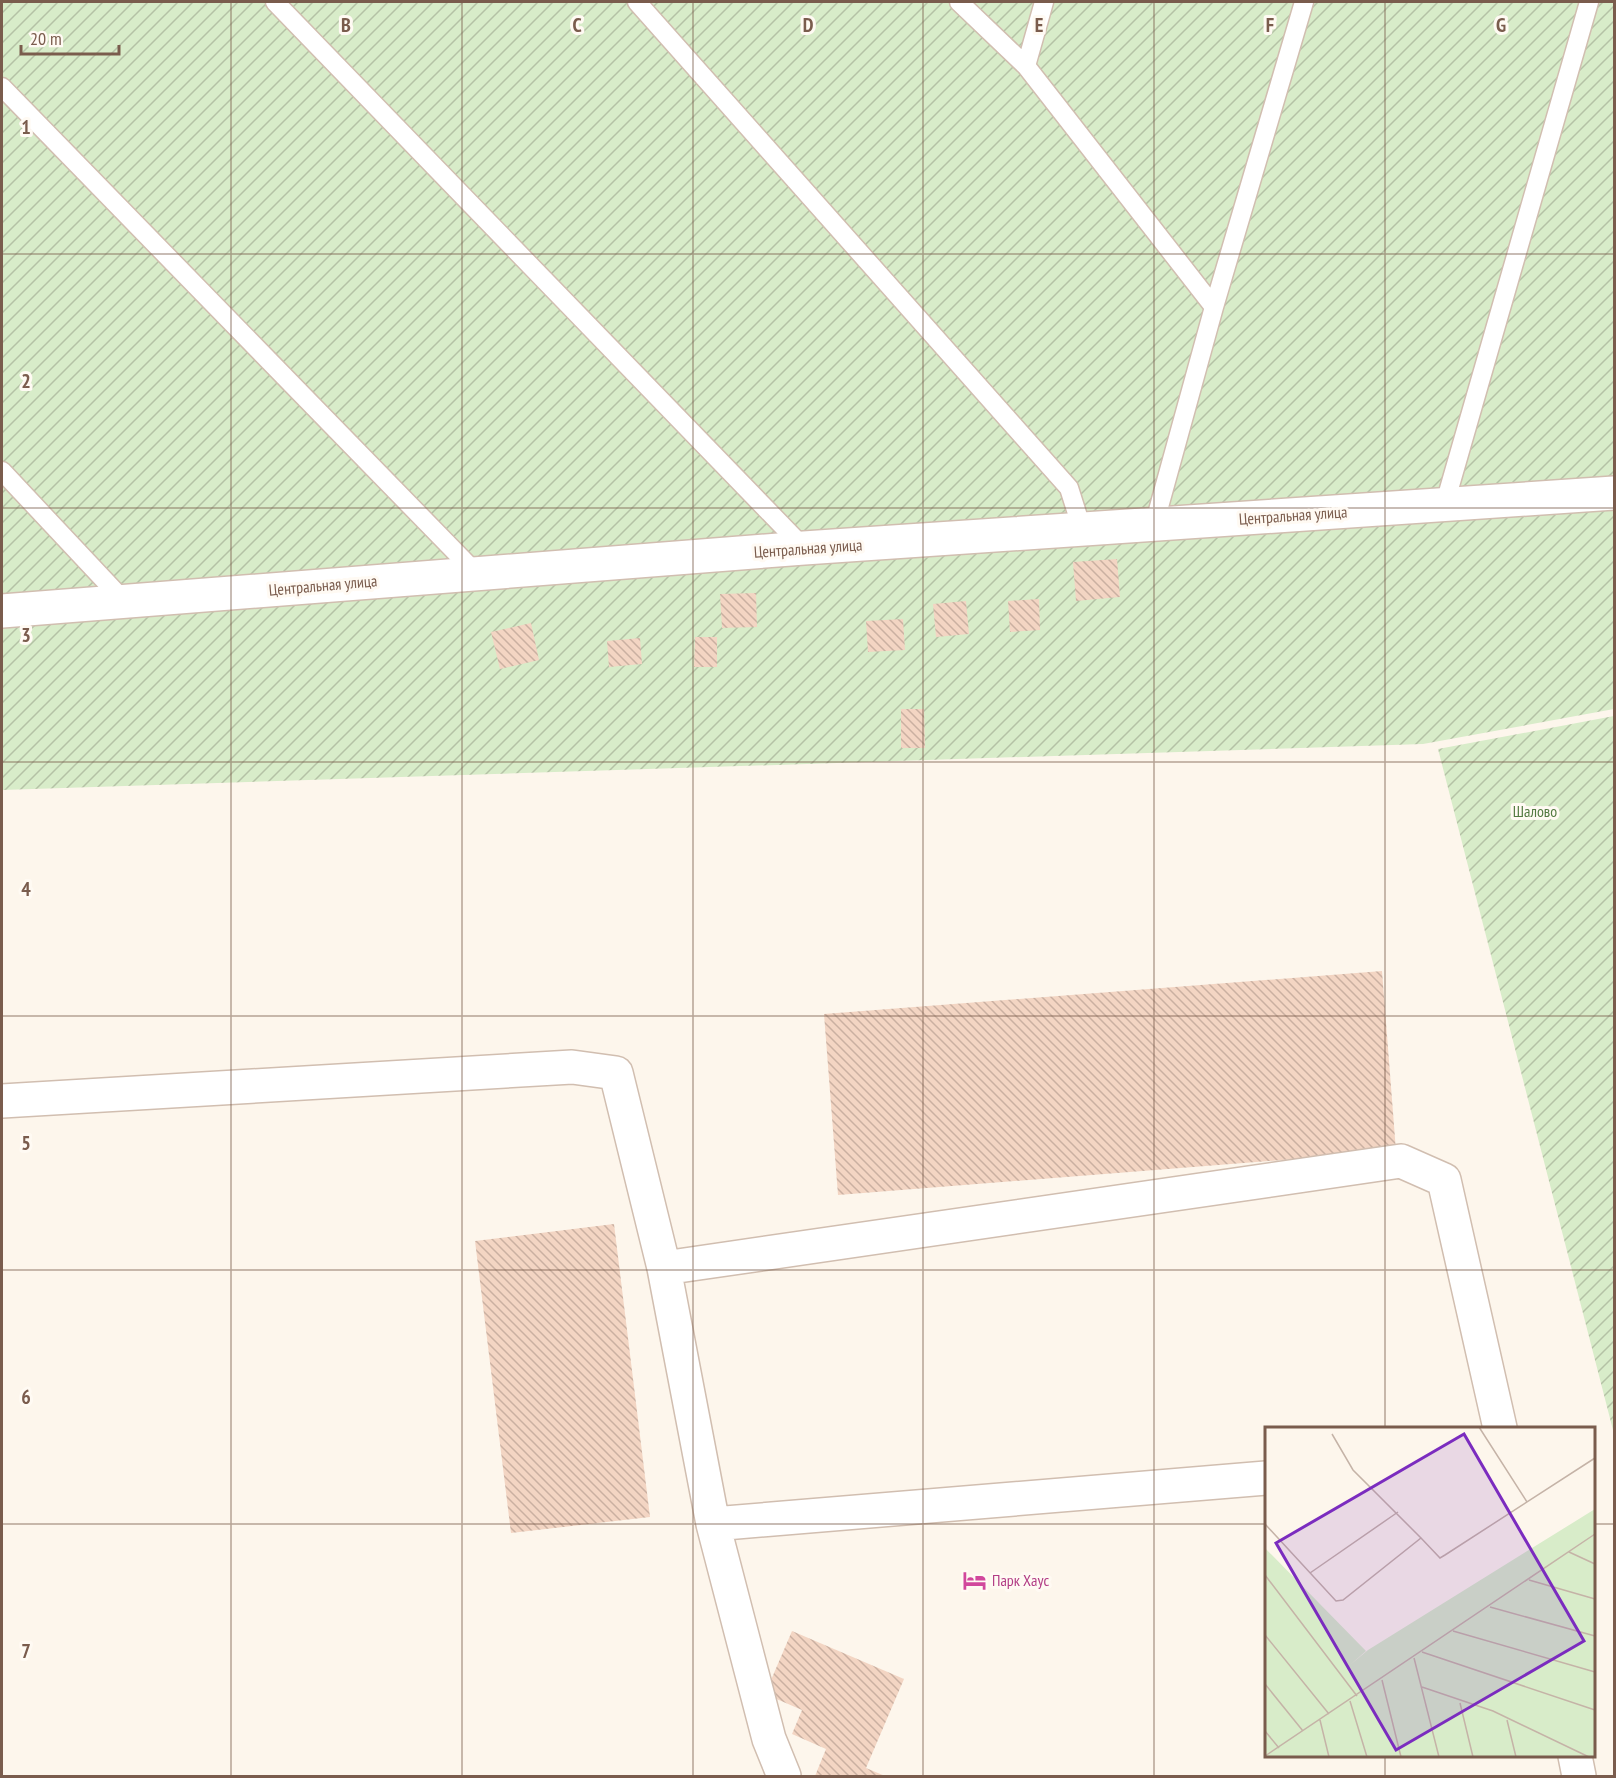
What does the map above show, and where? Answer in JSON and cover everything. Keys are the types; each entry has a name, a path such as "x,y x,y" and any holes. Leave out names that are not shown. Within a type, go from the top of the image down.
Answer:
{"street":[{"name":"Центральная улица","path":"2,611 475,572 804,548 1445,503 1614,494"},
{"path":"2,1101 572,1067 616,1073 664,1268 713,1524 769,1739 784,1776"},
{"path":"664,1268 1401,1161 1444,1180 1500,1427"},
{"path":"713,1524 1265,1478"},
{"path":"1575,1757 1579,1776"}],"lane":[{"path":"275,2 804,548"},
{"path":"637,2 1069,488 1082,529"},
{"path":"959,2 1026,66 1214,307"},
{"path":"1026,66 1044,2"},
{"path":"1154,525 1214,307 1304,2"},
{"path":"1445,503 1589,2"},
{"path":"2,87 475,572"},
{"path":"2,471 124,601"}],"green space":[{"path":"2,2 1614,2 1614,709 1423,744 2,790"},
{"name":"Шалово","path":"1614,716 1614,1434 1438,749"}],"building":[{"path":"1117,559 1120,597 1076,601 1073,562"},
{"path":"756,593 757,627 722,628 720,594"},
{"path":"1039,599 1040,630 1010,632 1008,601"},
{"path":"966,601 969,634 936,637 933,604"},
{"path":"903,619 905,650 868,652 866,621"},
{"path":"531,623 539,660 500,669 491,632"},
{"path":"695,637 717,637 717,667 694,667"},
{"path":"640,638 642,664 609,667 607,641"},
{"path":"901,709 924,709 925,748 901,748"},
{"path":"1382,971 1396,1151 838,1195 824,1014"},
{"path":"614,1224 650,1517 511,1533 475,1241"},
{"path":"792,1631 904,1679 866,1768 885,1776 815,1776 826,1749 792,1734 802,1710 765,1694"}],"place":[{"name":"Парк Хаус","path":"974,1580"}]}
